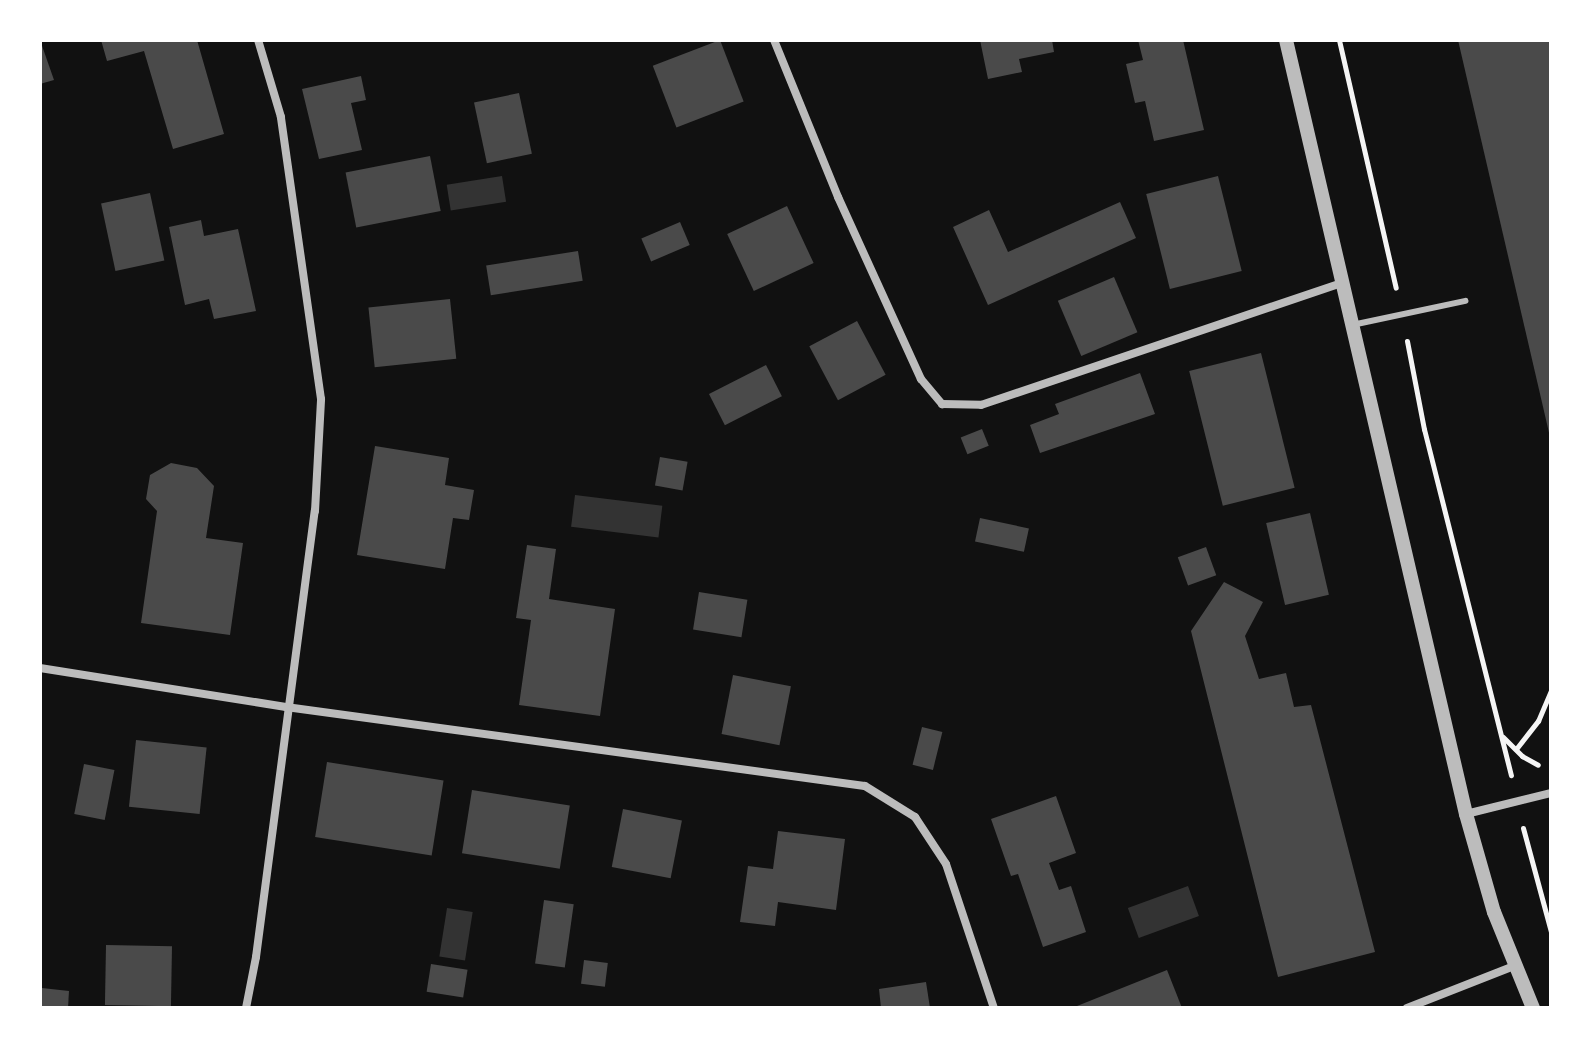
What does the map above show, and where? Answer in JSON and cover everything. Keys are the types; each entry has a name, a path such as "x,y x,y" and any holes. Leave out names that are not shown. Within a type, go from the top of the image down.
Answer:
{"street":[{"path":"246,1008 256,957 286,707 315,511 321,399 281,117 258,40"},
{"path":"774,40 838,197 921,379 942,404 981,405 1341,283"},
{"path":"1286,40 1466,814 1514,966 1533,1008"},
{"path":"40,668 286,707 865,786 915,817 946,864 994,1008"},
{"path":"1466,814 1551,793"},
{"path":"1407,1008 1514,966"}],"lane":[{"path":"1352,325 1465,301"}],"path":[{"path":"1339,40 1402,312 1424,429 1551,932"},
{"path":"1516,749 1538,721 1551,691"},
{"path":"1502,736 1543,766"}],"shaded area":[{"path":"502,176 506,202 451,210 447,185"},
{"path":"575,495 662,506 658,537 571,527"},
{"path":"1188,886 1199,916 1139,938 1128,908"},
{"path":"447,908 473,912 465,960 439,956"}],"building":[{"path":"40,40 54,80 40,84"},
{"path":"101,40 197,40 224,134 173,149 144,51 107,61"},
{"path":"720,40 744,102 676,127 653,66"},
{"path":"980,40 1052,40 1054,52 1019,59 1022,72 988,79"},
{"path":"1138,40 1183,40 1204,130 1154,141 1145,101 1135,103 1126,64 1143,60"},
{"path":"1458,40 1551,40 1550,437"},
{"path":"361,76 366,100 351,103 362,150 319,159 302,89"},
{"path":"519,93 532,154 487,163 474,103"},
{"path":"430,156 441,211 356,227 346,172"},
{"path":"1218,176 1242,271 1170,289 1146,194"},
{"path":"150,193 164,260 115,271 101,203"},
{"path":"1120,202 1136,238 988,305 953,227 989,210 1008,252"},
{"path":"787,206 814,263 754,291 727,234"},
{"path":"201,220 204,236 238,229 256,311 214,319 209,299 185,305 169,227"},
{"path":"680,222 690,245 651,261 641,238"},
{"path":"578,251 583,281 491,295 486,266"},
{"path":"1114,277 1137,332 1081,356 1058,301"},
{"path":"450,299 456,359 375,367 368,308"},
{"path":"857,321 886,375 838,400 809,346"},
{"path":"1261,353 1295,488 1223,506 1189,371"},
{"path":"766,365 782,396 725,425 709,394"},
{"path":"1140,373 1155,414 1040,453 1030,425 1059,414 1055,404"},
{"path":"982,429 989,446 967,454 961,438"},
{"path":"375,446 449,458 445,485 474,490 469,520 453,518 445,569 357,555"},
{"path":"660,457 688,462 683,490 655,486"},
{"path":"171,463 197,468 214,486 206,538 243,543 230,635 141,623 157,511 146,499 150,475"},
{"path":"1310,513 1329,595 1285,605 1266,523"},
{"path":"980,518 1029,528 1024,552 975,541"},
{"path":"527,545 556,549 549,599 615,609 600,716 519,705 531,620 516,618"},
{"path":"1206,547 1216,575 1188,585 1178,557"},
{"path":"1224,582 1263,602 1245,636 1259,679 1286,673 1294,707 1311,705 1375,952 1278,977 1191,631"},
{"path":"699,592 747,600 741,637 693,630"},
{"path":"733,675 791,686 779,745 722,734"},
{"path":"922,727 942,732 933,770 913,765"},
{"path":"136,740 207,747 200,814 129,807"},
{"path":"327,762 444,780 432,856 315,837"},
{"path":"84,764 114,770 105,820 74,814"},
{"path":"472,790 570,805 560,869 462,853"},
{"path":"1056,796 1076,853 1049,863 1059,890 1071,886 1086,932 1043,947 1018,874 1011,876 991,819"},
{"path":"623,809 682,820 671,878 612,867"},
{"path":"778,831 845,839 836,910 778,902 775,926 740,922 748,866 773,869"},
{"path":"544,900 574,904 565,968 535,963"},
{"path":"106,945 172,946 171,1006 105,1005"},
{"path":"584,960 608,963 605,987 581,984"},
{"path":"431,964 468,970 463,997 427,992"},
{"path":"1167,970 1182,1008 1072,1008"},
{"path":"926,982 930,1008 881,1008 879,989"},
{"path":"42,988 69,991 68,1008 40,1008"}]}
